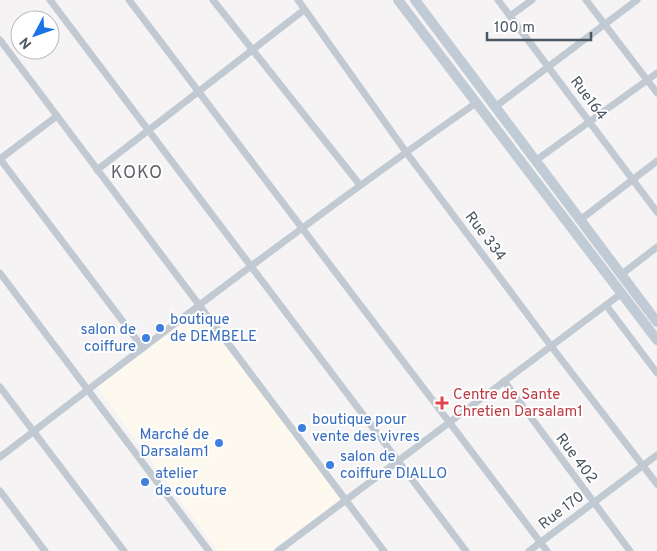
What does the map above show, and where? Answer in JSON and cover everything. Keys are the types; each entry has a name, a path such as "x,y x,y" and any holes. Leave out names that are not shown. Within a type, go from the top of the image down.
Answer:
{"main road":[{"path":"398,0 657,340"},
{"path":"415,0 657,322"}],"street":[{"path":"50,0 466,551"},
{"path":"130,0 547,551"},
{"path":"213,0 360,185"},
{"name":"Rue 334","path":"298,0 406,152 657,484"},
{"name":"Rue164","path":"498,0 657,212"},
{"path":"510,16 532,0"},
{"path":"586,0 657,92"},
{"path":"495,108 637,0"},
{"path":"97,170 304,10"},
{"path":"0,40 384,551"},
{"path":"536,161 657,72"},
{"path":"0,457 250,266 476,103"},
{"path":"57,116 0,159 143,348"},
{"path":"580,220 657,161"},
{"path":"622,274 657,247"},
{"path":"0,273 209,551"},
{"path":"278,551 622,293"},
{"path":"606,305 657,373"},
{"name":"Rue 402","path":"504,381 630,551"},
{"path":"0,387 124,551"},
{"name":"Rue 170","path":"529,551 657,455"},
{"path":"0,491 45,551"}],"shaded area":[{"name":"Marché de Darsalam1","path":"201,310 341,499 271,551 218,551 97,387"}],"place":[{"name":"boutique de DEMBELE","path":"160,328"},
{"name":"salon de coiffure","path":"146,338"},
{"name":"Centre de Sante Chretien Darsalam1","path":"442,403"},
{"name":"boutique pour vente des vivres","path":"302,428"},
{"name":"Marché de Darsalam1","path":"219,443"},
{"name":"salon de coiffure DIALLO","path":"330,465"},
{"name":"atelier de couture","path":"145,482"}],"district":[{"name":"KOKO","path":"137,172"}]}
